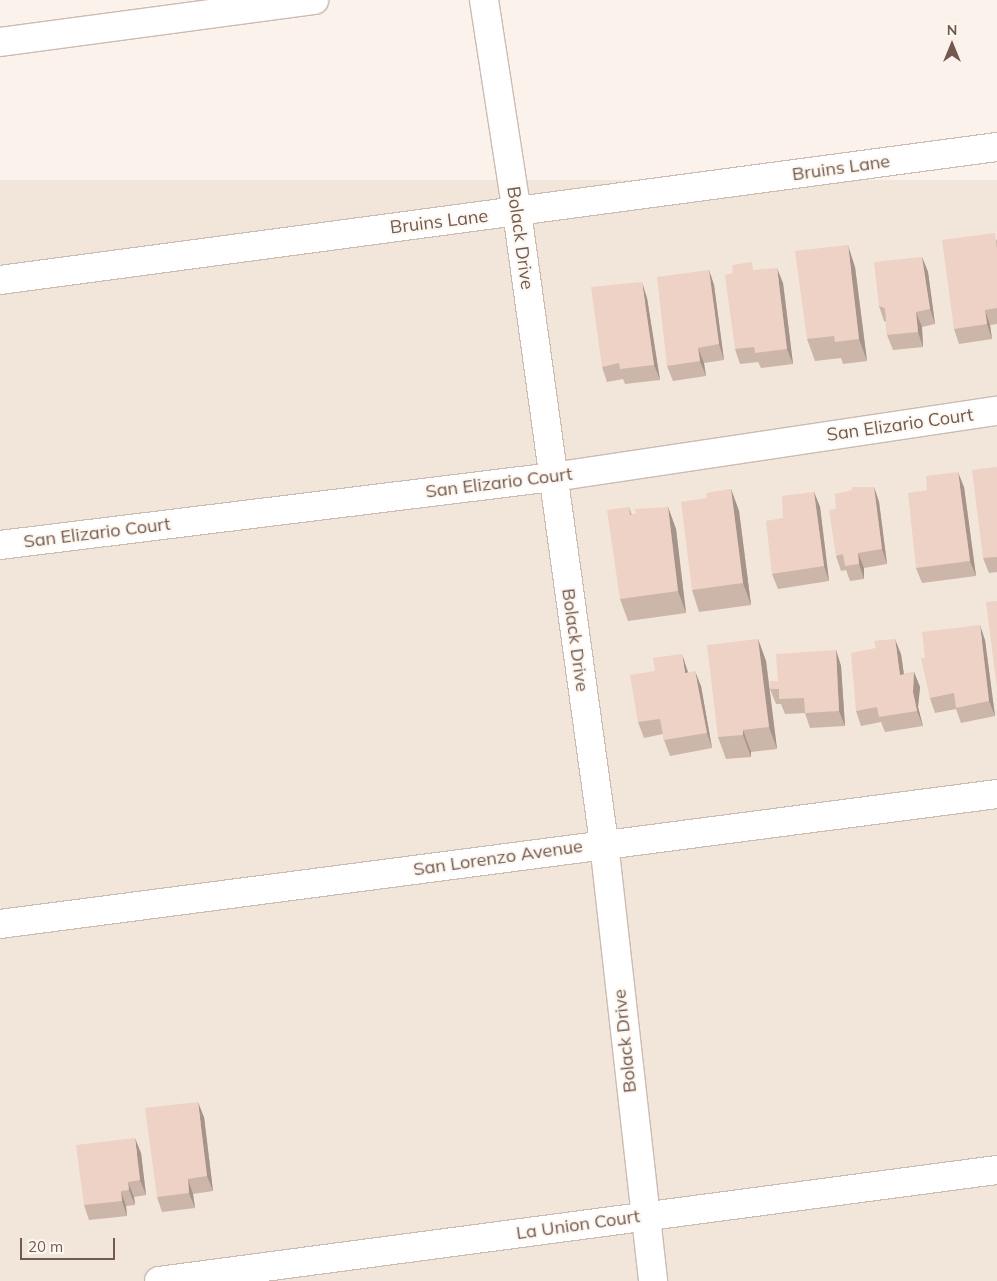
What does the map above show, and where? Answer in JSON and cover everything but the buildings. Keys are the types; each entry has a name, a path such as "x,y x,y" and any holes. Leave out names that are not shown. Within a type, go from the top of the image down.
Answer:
{"street":[{"path":"0,42 314,0"},
{"name":"Bolack Drive","path":"484,0 517,212 604,844 653,1281"},
{"name":"Bruins Lane","path":"0,280 997,147"},
{"name":"San Elizario Court","path":"0,545 553,476 997,411"},
{"name":"San Lorenzo Avenue","path":"0,924 997,794"},
{"name":"La Union Court","path":"159,1281 997,1170"}],"shaded area":[{"path":"0,180 997,180 997,1281 0,1281"}]}
